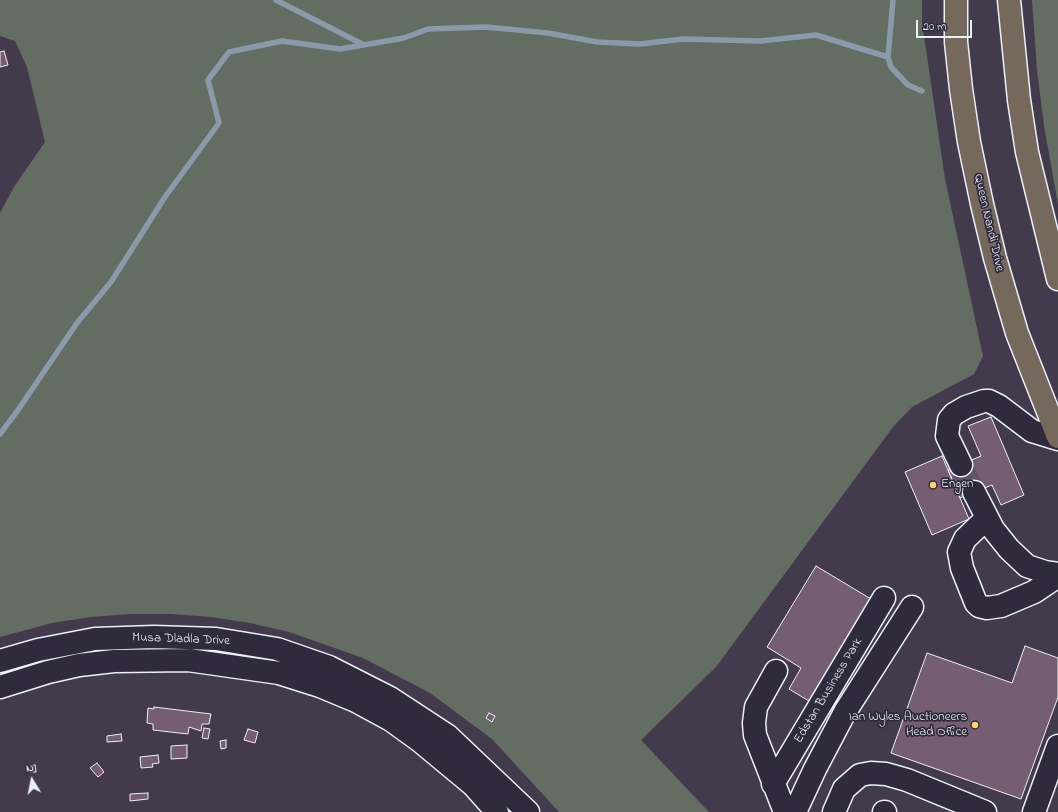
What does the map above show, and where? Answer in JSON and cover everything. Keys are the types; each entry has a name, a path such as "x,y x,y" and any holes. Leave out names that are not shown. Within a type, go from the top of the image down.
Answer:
{"main road":[{"name":"Queen Nandi Drive","path":"956,0 956,42 961,89 969,142 982,204 995,258 1015,326 1058,438"},
{"path":"1009,0 1019,100 1027,152 1058,279"}],"street":[{"path":"961,465 947,436 949,420 954,414 966,407 984,401 989,401 999,406 1032,431 1058,438"},
{"path":"974,492 987,518 1009,549 1027,566 1058,575"},
{"path":"987,518 965,539 959,552 962,568 976,603 979,606 987,608 1002,606 1034,592 1058,575"},
{"name":"Edstan Business Park","path":"773,784 884,598"},
{"name":"Edstan Business Park","path":"795,812 815,769 845,712 912,607"},
{"name":"Musa Dladla Drive","path":"0,662 38,650 95,639 154,637 216,639 277,649 329,667 390,698 448,736 528,812"},
{"name":"Musa Dladla Drive","path":"0,687 48,672 79,665 114,661 188,660 278,673 320,686 356,701 390,720 420,741 473,785 497,812"},
{"path":"776,671 756,707 754,723 755,735 785,812"},
{"path":"1034,812 1058,746"},
{"path":"834,812 838,800 849,784 860,776 871,773 907,780 984,812"}],"green space":[{"path":"0,0 922,0 922,22 945,179 983,356 974,374 912,407 893,427 716,667 641,740 709,812 559,812 492,739 430,693 363,658 289,632 250,623 211,617 171,614 131,614 91,617 52,623 0,637 0,213 14,187 45,142 27,67 15,41 0,36"},
{"path":"1032,0 1058,0 1058,204 1044,126 1037,70"}],"building":[{"path":"4,51 8,65 0,67 0,52"},
{"path":"991,417 1024,495 1001,505 992,485 960,498 948,470 981,456 968,426"},
{"name":"Engen","path":"942,456 969,519 932,535 905,472"},
{"path":"816,566 871,599 809,701 789,689 801,668 767,647"},
{"name":"Ian Wyles Auctioneers Head Office","path":"1025,646 1058,658 1058,697 1021,799 891,753 927,653 1012,683"},
{"path":"154,707 211,714 209,724 202,724 201,731 189,727 188,734 153,730 153,724 147,723 148,708 154,709"},
{"path":"489,713 495,716 492,722 486,718"},
{"path":"204,728 210,729 208,739 202,738"},
{"path":"248,729 258,732 255,743 244,740"},
{"path":"121,734 122,741 107,742 107,736"},
{"path":"226,740 226,748 221,749 220,741"},
{"path":"187,745 187,758 171,759 171,746"},
{"path":"158,755 159,763 152,764 153,767 141,768 140,757"},
{"path":"97,763 104,772 98,777 90,768"},
{"path":"35,765 36,772 30,772 29,766"},
{"path":"148,793 148,799 130,801 130,794"}],"waterway":[{"path":"276,0 364,45"},
{"path":"893,0 888,57 891,67 908,85 922,91"},
{"path":"0,434 77,323 111,282 165,197 219,123 208,80 229,52 282,41 340,49 404,38 428,29 486,27 548,33 597,42 640,44 683,39 760,41 816,35 888,57"}],"tunnel":[{"path":"961,465 974,492"}],"place":[{"name":"Engen","path":"933,485"},
{"name":"Ian Wyles Auctioneers Head Office","path":"975,725"}]}
